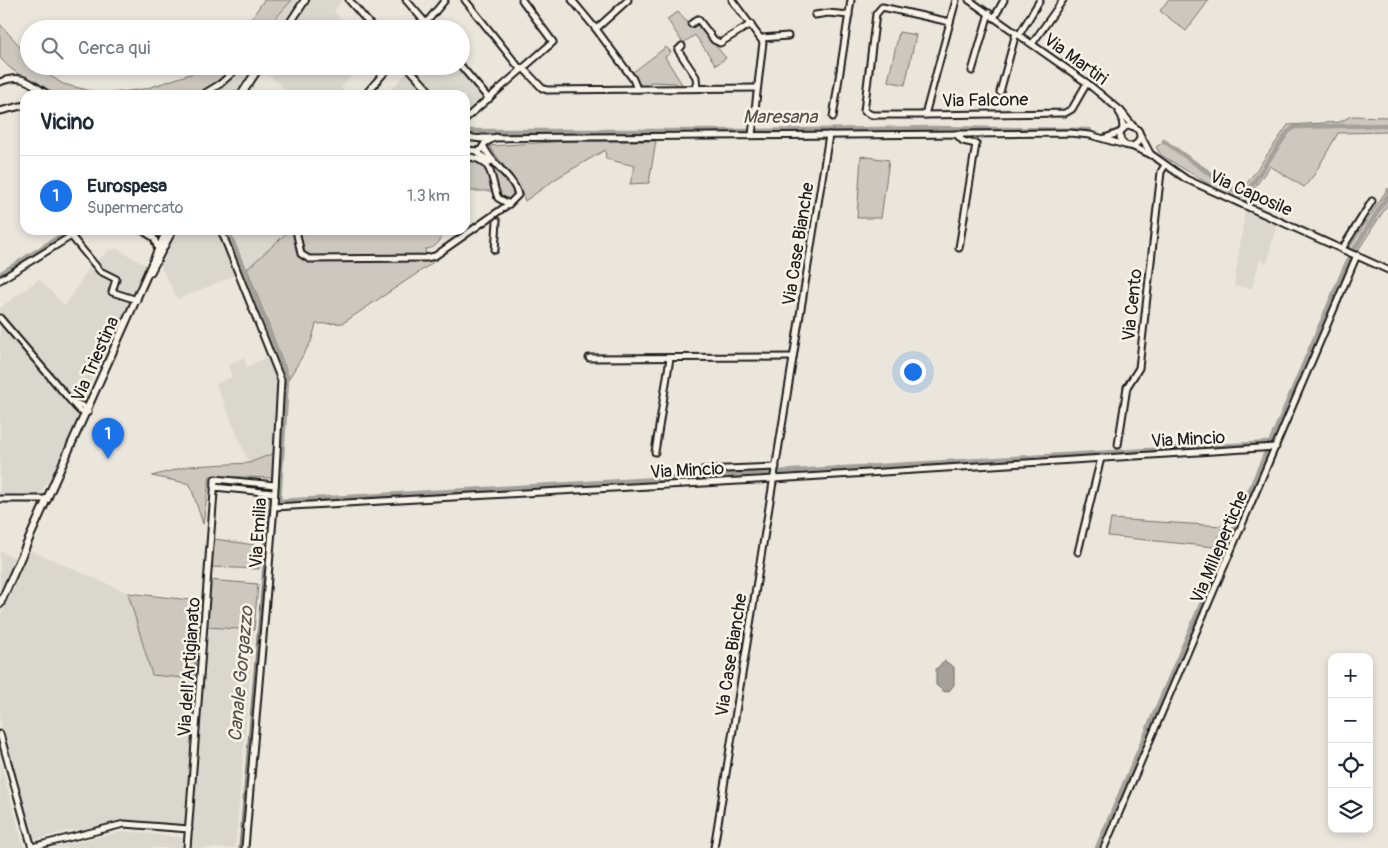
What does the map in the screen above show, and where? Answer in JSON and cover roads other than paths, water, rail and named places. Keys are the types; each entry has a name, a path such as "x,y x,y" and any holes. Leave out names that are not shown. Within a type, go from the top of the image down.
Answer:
{"main road":[{"path":"291,20 303,1"},
{"path":"243,90 254,75"},
{"name":"Via Triestina","path":"0,604 88,412 166,235"}],"street":[{"path":"349,0 366,20"},
{"path":"406,0 423,20"},
{"path":"428,20 445,0"},
{"path":"465,0 522,69 544,89 757,88"},
{"path":"470,115 554,40 522,0"},
{"path":"572,0 633,79 637,88"},
{"path":"596,29 628,0"},
{"path":"732,0 762,38 763,46 752,134"},
{"path":"833,117 851,0"},
{"name":"Via Falcone","path":"956,0 925,115 1065,113 1072,109 1087,83"},
{"name":"Via Martiri","path":"969,0 1087,83 1119,109 1134,126"},
{"path":"994,18 1004,0"},
{"path":"1000,92 1017,34 1040,0"},
{"path":"1032,44 1063,0"},
{"path":"925,115 872,115 864,111 876,14 882,7 950,22"},
{"path":"815,15 828,13 848,15"},
{"path":"972,71 988,14"},
{"path":"691,24 698,19 714,40 720,43 751,24"},
{"path":"762,38 788,36"},
{"path":"682,46 678,50 696,77 697,88"},
{"path":"210,90 230,75"},
{"path":"369,90 382,75"},
{"path":"415,75 429,90"},
{"path":"468,75 488,99"},
{"path":"0,82 10,78 22,78 41,90"},
{"path":"0,111 20,106"},
{"path":"1104,138 1122,130 1134,126 1138,129 1140,136 1138,143 1128,145 1120,139 1122,130 1122,117 1119,109"},
{"name":"Via Caposile","path":"472,137 1076,133 1104,138 1152,155 1186,179 1388,270"},
{"path":"956,134 963,141 976,144 959,248"},
{"name":"Via Case Bianche","path":"714,848 829,135"},
{"path":"477,152 498,136"},
{"name":"Via Caposile","path":"1140,136 1152,155"},
{"path":"470,231 517,198 517,191 497,167 481,138"},
{"path":"470,151 477,152 497,167"},
{"path":"470,157 477,158 490,168 496,194 500,201 508,204"},
{"name":"Via Cento","path":"1118,445 1127,386 1139,368 1161,172 1165,165"},
{"path":"1345,250 1372,201"},
{"path":"494,250 497,221"},
{"path":"150,235 154,238 158,251"},
{"path":"144,283 163,252 171,235"},
{"name":"Via Emilia","path":"223,235 281,380 274,503 246,848"},
{"path":"297,235 301,254 309,260 426,258 437,255 464,235"},
{"path":"0,280 71,236 100,271 116,279 112,292 136,300"},
{"name":"Via Millepertiche","path":"1104,848 1355,255"},
{"path":"0,318 72,402 83,406 88,412"},
{"path":"589,358 793,358"},
{"path":"655,452 670,358"},
{"name":"Via Mincio","path":"274,503 775,473 1101,458 1274,447"},
{"path":"1078,552 1101,458"},
{"path":"702,470 775,473"},
{"path":"274,493 214,487 215,479 275,486"},
{"name":"Via dell'Artigianato","path":"187,848 214,487"},
{"path":"0,500 48,499"},
{"path":"0,734 32,848 124,824 189,829"}],"waterway":[{"name":"Maresana","path":"1164,141 1232,190 1241,193 1247,192 1288,132 1295,127 1388,125"},
{"name":"Maresana","path":"470,131 749,131 935,128 1090,130"},
{"path":"1097,848 1349,258 1388,195"},
{"name":"Maresana","path":"0,274 62,235"},
{"path":"230,235 285,371 287,382 279,501"},
{"path":"270,507 270,502 279,501 1269,443"},
{"name":"Canale Gorgazzo","path":"263,607 267,554"}],"place":[{"name":"Eurospesa","path":"108,459"}]}
